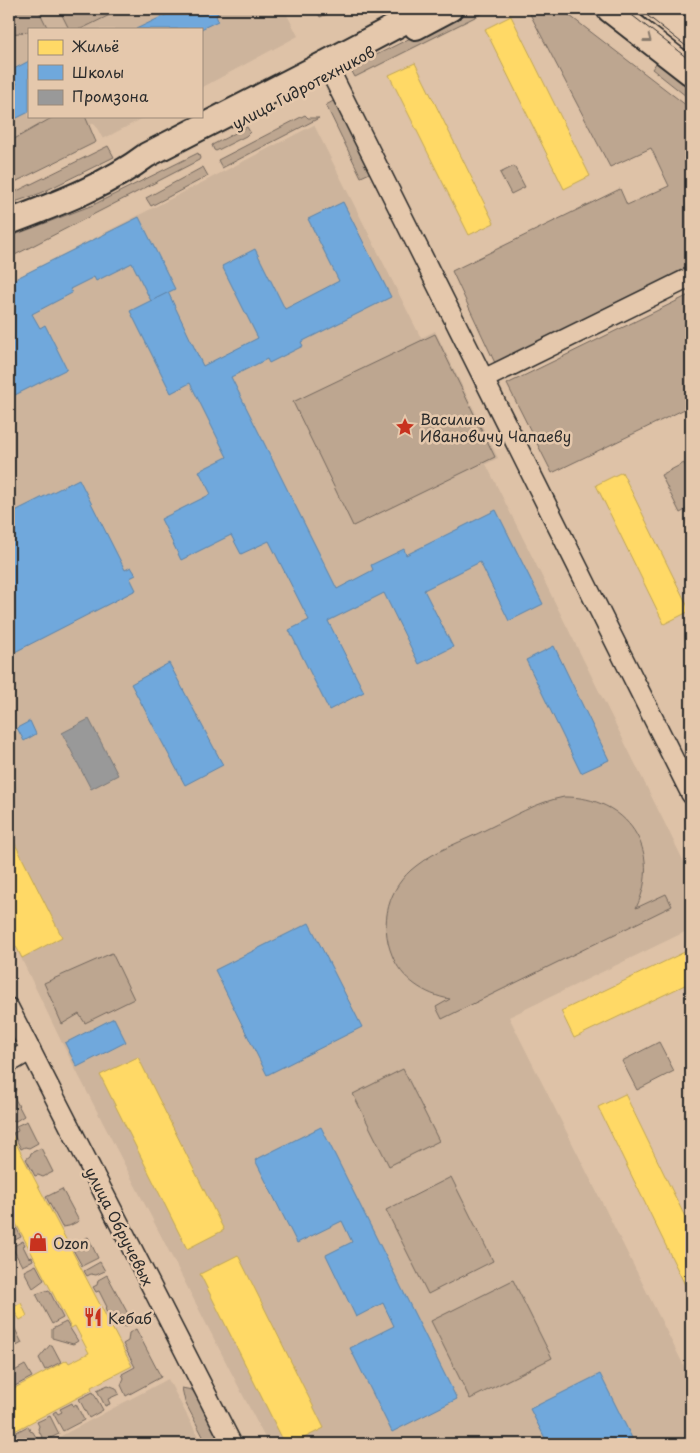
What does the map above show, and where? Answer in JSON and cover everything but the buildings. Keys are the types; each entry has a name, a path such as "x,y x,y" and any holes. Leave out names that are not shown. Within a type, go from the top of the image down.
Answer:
{"main road":[{"path":"610,9 691,72"},
{"path":"655,9 691,37"}],"street":[{"name":"улица Гидротехников","path":"329,68 428,9"},
{"name":"улица Гидротехников","path":"9,222 78,194 126,171 147,154 450,9"},
{"path":"329,68 691,794"},
{"path":"484,379 691,277"},
{"name":"улица Обручевых","path":"9,1008 232,1444"},
{"path":"9,1063 31,1050"}],"shaded area":[{"path":"9,9 284,9 298,36 202,87 202,28 28,28 28,118 143,118 103,139 94,123 9,166"},
{"path":"9,9 38,9 48,28 28,28 28,32 9,34"},
{"path":"59,9 122,9 83,28 68,28"},
{"path":"316,9 339,9 320,17"},
{"path":"469,9 491,9 355,77 350,68"},
{"path":"542,9 561,9 691,109 691,265 495,363 452,271 620,189 627,205 669,186 651,148 610,167 530,14"},
{"path":"657,62 691,89 691,100 652,69"},
{"path":"337,99 372,172 361,177 326,105"},
{"path":"305,115 308,118 319,118 222,168 218,160"},
{"path":"51,118 86,118 96,142 9,185 9,142"},
{"path":"314,125 421,338 435,331 498,458 486,464 691,876 691,929 509,1017 691,1380 691,1444 268,1444 62,1043 9,933 9,282"},
{"path":"247,127 250,132 246,136 216,151 214,150 212,145"},
{"path":"108,146 114,157 41,193 9,204 9,195"},
{"path":"198,153 199,160 9,258 9,237 93,205"},
{"path":"514,166 525,187 511,194 500,173"},
{"path":"203,167 208,176 151,206 146,198"},
{"path":"691,294 691,406 552,473 507,384"},
{"path":"435,334 495,457 353,526 293,402"},
{"path":"684,463 691,479 691,507 680,513 661,475"},
{"path":"564,797 586,799 606,806 622,817 634,831 642,848 645,866 644,887 636,908 666,894 672,906 442,1019 436,1007 450,999 423,990 408,978 396,964 388,943 386,918 393,895 399,884 416,866 432,855 525,810 544,802"},
{"path":"112,953 134,999 85,1023 79,1014 62,1024 44,983"},
{"path":"659,1042 674,1071 637,1090 622,1061"},
{"path":"403,1069 439,1141 389,1166 353,1094"},
{"path":"12,1082 16,1090 12,1093 24,1116 16,1121 12,1120 9,1122 9,1083"},
{"path":"27,1121 38,1143 29,1148 21,1149 13,1133 18,1131 16,1126"},
{"path":"41,1148 53,1172 43,1177 35,1176 26,1159 31,1153"},
{"path":"451,1177 493,1261 428,1294 386,1210"},
{"path":"62,1189 79,1221 62,1227 46,1197"},
{"path":"13,1221 21,1237 9,1243 9,1223"},
{"path":"88,1237 98,1258 82,1266 71,1246"},
{"path":"23,1241 25,1245 23,1246 29,1258 32,1257 33,1260 22,1266 12,1247"},
{"path":"100,1262 105,1271 87,1276 84,1271"},
{"path":"36,1265 44,1280 33,1288 24,1271"},
{"path":"107,1275 133,1323 125,1327 119,1322 113,1325 99,1291 96,1292 93,1287 97,1285 98,1280"},
{"path":"513,1280 552,1358 470,1399 431,1321"},
{"path":"49,1290 63,1318 52,1324 36,1294"},
{"path":"9,1317 22,1343 9,1350"},
{"path":"66,1322 78,1341 73,1344 52,1338 52,1329"},
{"path":"136,1329 161,1377 126,1396 121,1385 124,1378 122,1374 135,1367 123,1344 128,1341 129,1333"},
{"path":"52,1345 61,1362 45,1370 39,1358"},
{"path":"25,1365 32,1377 11,1388 9,1374"},
{"path":"168,1379 202,1444 46,1444"},
{"path":"108,1385 116,1388 119,1394 108,1399 110,1404 105,1406 97,1390"},
{"path":"182,1388 192,1390 196,1395 222,1444 207,1444 185,1402"},
{"path":"93,1392 103,1410 89,1418 79,1399"},
{"path":"72,1403 73,1406 76,1404 84,1420 63,1431 53,1413 56,1411 58,1414 62,1412 60,1409"},
{"path":"50,1416 59,1434 44,1441 37,1422"},
{"path":"28,1426 40,1444 10,1444 9,1436"}],"tram line":[{"path":"624,9 691,61"},
{"path":"639,9 691,50"}],"place":[{"name":"Василию Ивановичу Чапаеву","path":"405,427"},
{"name":"Ozon","path":"38,1242"},
{"name":"Кебаб","path":"93,1317"}]}
